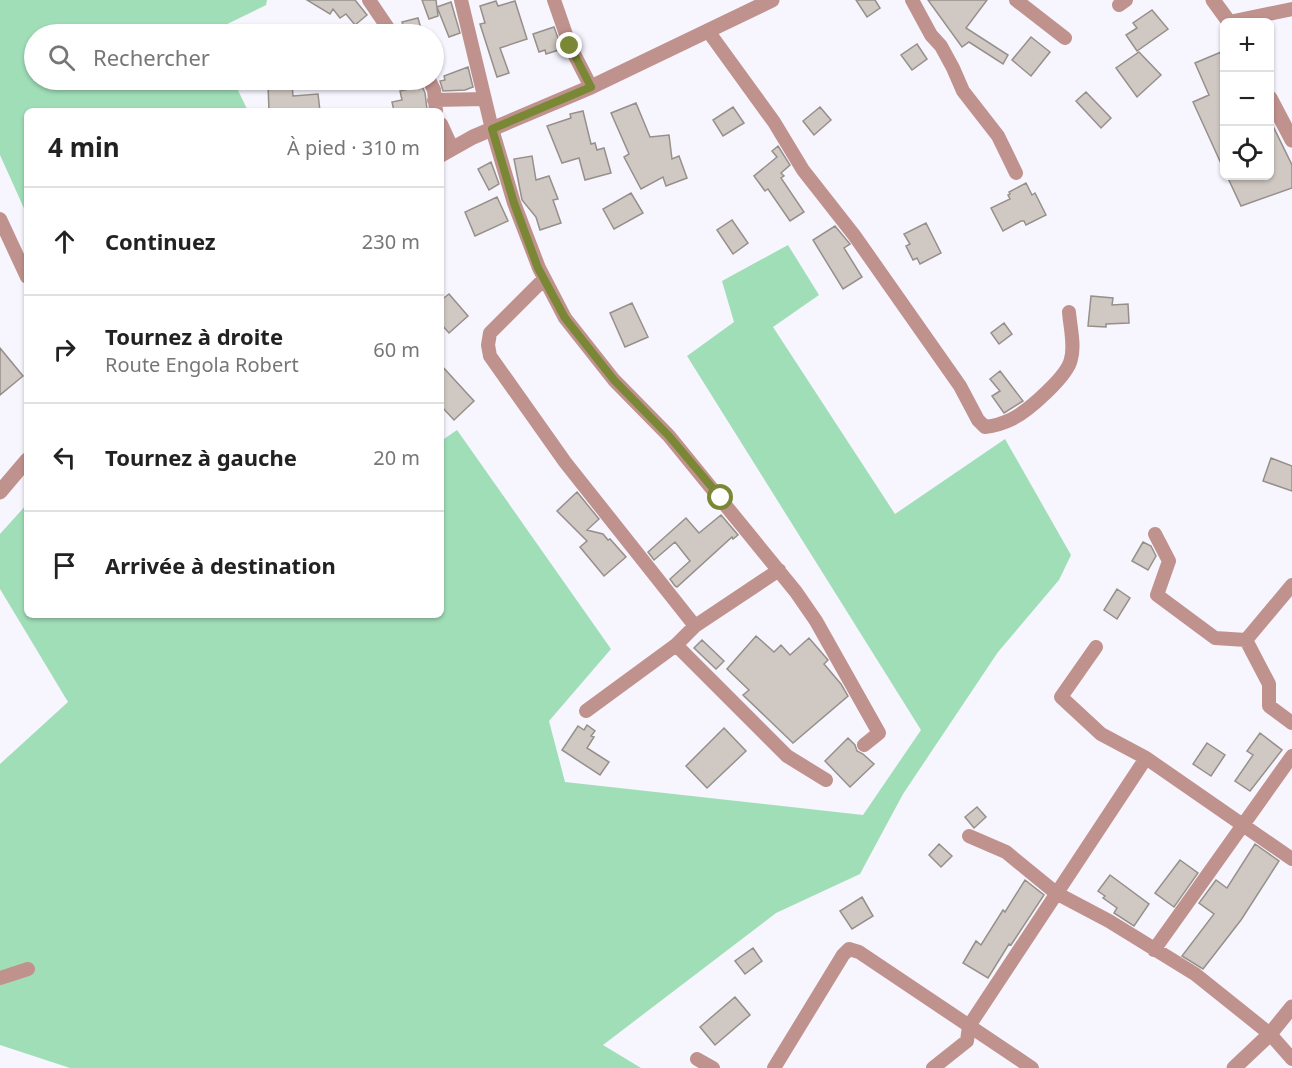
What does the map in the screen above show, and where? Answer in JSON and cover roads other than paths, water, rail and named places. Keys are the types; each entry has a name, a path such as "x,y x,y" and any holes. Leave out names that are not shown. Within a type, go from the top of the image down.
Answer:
{"street":[{"path":"369,0 386,24"},
{"path":"461,0 492,129 514,203 544,279 565,318 614,380 669,436 778,570 816,621 879,733 864,745"},
{"path":"554,0 570,46 591,87"},
{"path":"912,0 931,35 953,68 963,91 998,136 1016,173"},
{"path":"1017,0 1065,38"},
{"path":"1213,0 1225,18"},
{"path":"446,152 492,129 591,87 763,2"},
{"path":"1248,18 1292,9"},
{"path":"708,31 774,122 803,170 854,235 960,386 978,420 985,427 1013,418 1057,381 1065,371 1071,362 1072,355 1070,312"},
{"path":"434,90 435,105 485,99"},
{"path":"1274,107 1292,140"},
{"path":"0,219 24,271"},
{"path":"544,279 490,333 488,345 490,356 565,462 695,626"},
{"path":"0,492 24,464"},
{"path":"1155,534 1169,561 1157,595 1215,638 1246,640"},
{"path":"586,711 676,645 695,626 778,570"},
{"path":"1246,640 1292,585"},
{"path":"1246,640 1269,684 1269,706 1292,723"},
{"path":"676,645 787,756 826,780"},
{"path":"1096,647 1061,697 1101,734 1146,758 1292,859"},
{"path":"1154,950 1292,756"},
{"path":"933,1068 967,1041 969,1026 1146,758"},
{"path":"969,836 1006,852 1056,893 1109,921 1195,974 1270,1034 1292,1059"},
{"path":"774,1068 843,955 849,950 859,952 1032,1068"},
{"path":"0,978 28,969"},
{"path":"1234,1068 1270,1034 1292,1007"},
{"path":"697,1059 713,1068"}]}
